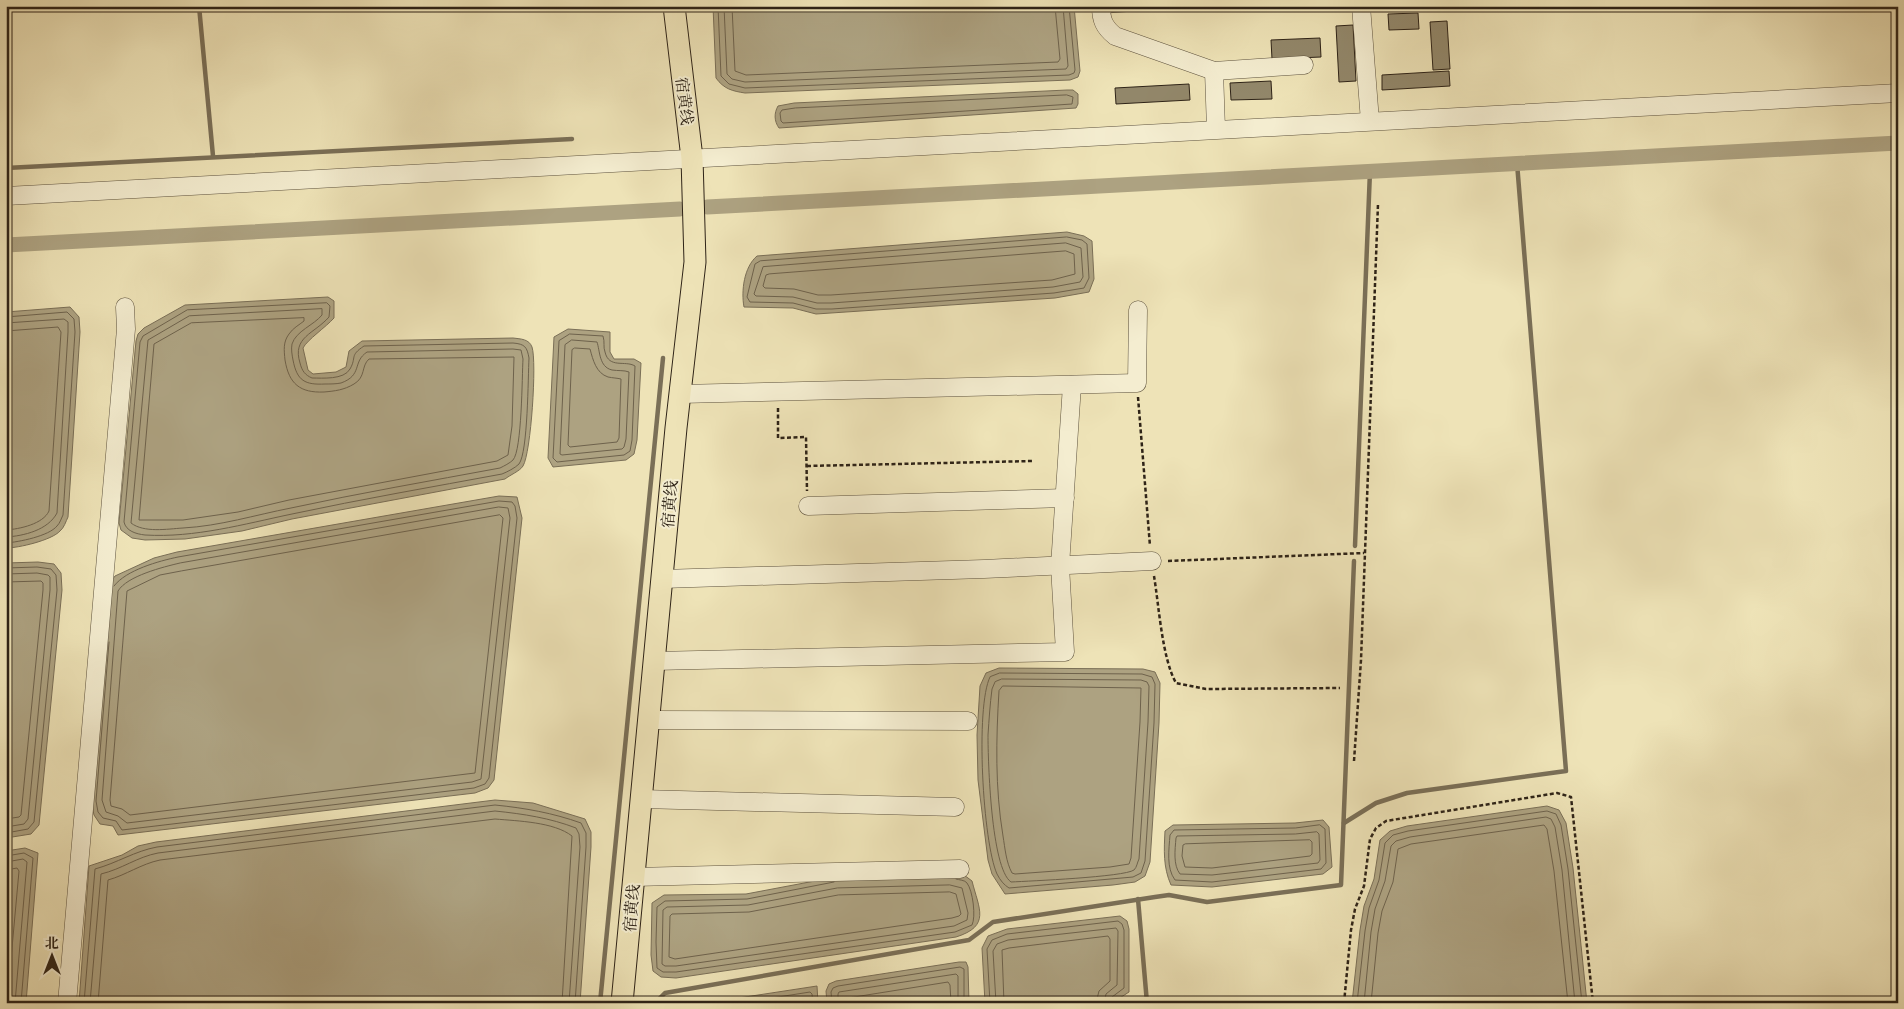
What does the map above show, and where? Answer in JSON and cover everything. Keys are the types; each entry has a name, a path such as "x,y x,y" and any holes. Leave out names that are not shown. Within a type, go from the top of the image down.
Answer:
{"main road":[{"name":"宿黄线","path":"622,1003 680,394 695,262 692,158 674,6"}],"street":[{"path":"1100,6 1103,22 1107,29 1115,36 1214,71 1304,65"},
{"path":"1361,6 1370,121"},
{"path":"1214,71 1216,130"},
{"path":"6,196 1898,93"},
{"path":"68,1003 126,330 125,307"},
{"path":"680,394 1137,383 1138,310"},
{"path":"654,661 1065,652 1060,566 1072,385"},
{"path":"808,506 1065,498"},
{"path":"662,580 1152,561"},
{"path":"648,720 968,721"},
{"path":"641,799 955,807"},
{"path":"634,876 960,870"}],"path":[{"path":"1354,761 1361,660 1378,204"},
{"path":"1137,383 1152,561 1167,656 1171,673 1176,683 1206,689 1340,688"},
{"path":"778,391 778,438 806,437 808,506"},
{"path":"807,466 1033,461"},
{"path":"1152,561 1364,553"},
{"path":"1344,1003 1351,930 1355,909 1364,886 1370,839 1376,828 1386,821 1557,793 1571,796 1593,1003"}],"water":[{"path":"713,6 1074,6 1080,71 1078,77 1070,80 745,93 725,87 716,78"},
{"path":"1073,90 1078,94 1076,108 779,128 775,117 778,106 794,103"},
{"path":"1067,232 1084,236 1092,241 1094,279 1089,292 1055,298 816,314 793,308 744,307 744,280 749,266 757,256"},
{"path":"328,297 334,301 334,318 308,341 303,348 308,370 313,374 336,372 346,367 349,351 362,341 513,338 529,342 532,347 534,370 532,407 526,458 522,468 505,479 292,519 242,531 185,539 145,540 132,538 121,530 119,523 138,334 144,328 185,305"},
{"path":"70,307 79,317 80,332 68,517 61,530 50,537 27,545 6,548 6,312"},
{"path":"568,329 610,332 610,352 614,359 634,359 641,363 637,440 634,454 626,460 553,467 548,458 554,337"},
{"path":"499,496 517,497 522,518 494,780 488,788 475,793 118,835 113,826 100,824 94,815 91,801 108,586 115,576 154,558 177,552"},
{"path":"38,562 54,564 61,573 62,590 39,825 31,834 6,838 6,563"},
{"path":"999,668 1143,669 1155,672 1160,683 1159,723 1150,862 1145,876 1135,882 1113,885 1005,894 992,874 988,860 978,780 977,735 980,686 986,673"},
{"path":"495,800 533,803 585,819 591,832 580,1003 79,1003 89,866 122,855 138,846 156,842"},
{"path":"1547,806 1559,810 1566,823 1573,868 1587,1003 1352,1003 1364,906 1374,879 1380,840 1390,831 1407,826"},
{"path":"1323,820 1329,827 1332,867 1323,874 1212,887 1171,885 1168,878 1165,865 1165,831 1173,825 1295,823"},
{"path":"25,848 38,853 26,1003 6,1003 6,851"},
{"path":"964,875 972,881 980,915 974,928 956,937 676,978 661,977 653,971 651,955 652,903 664,895 746,894 836,877"},
{"path":"1120,916 1127,921 1129,929 1129,992 1112,1003 985,1003 982,948 988,936 1007,929"},
{"path":"966,962 968,967 969,1003 827,1003 826,991 829,984 836,981"},
{"path":"817,986 818,1003 706,1003"}],"building":[{"path":"1106,6 1202,6 1106,13"},
{"path":"1418,13 1419,29 1389,30 1388,14"},
{"path":"1447,21 1450,69 1433,70 1430,22"},
{"path":"1353,25 1356,81 1339,82 1336,26"},
{"path":"1320,38 1321,57 1272,59 1271,40"},
{"path":"1449,71 1450,86 1382,90 1382,75"},
{"path":"1271,81 1272,99 1231,100 1230,83"},
{"path":"1189,84 1190,100 1116,104 1115,88"}],"waterway":[{"path":"199,6 213,156"},
{"path":"6,168 572,139"},
{"path":"707,207 1898,143"},
{"path":"1344,823 1376,803 1407,793 1566,771 1517,163"},
{"path":"1355,546 1370,171"},
{"path":"6,245 680,209"},
{"path":"600,1003 663,358"},
{"path":"657,1003 665,993 969,940 993,922 1169,895 1207,902 1341,885 1354,561"},
{"path":"1138,899 1147,1003"}]}
